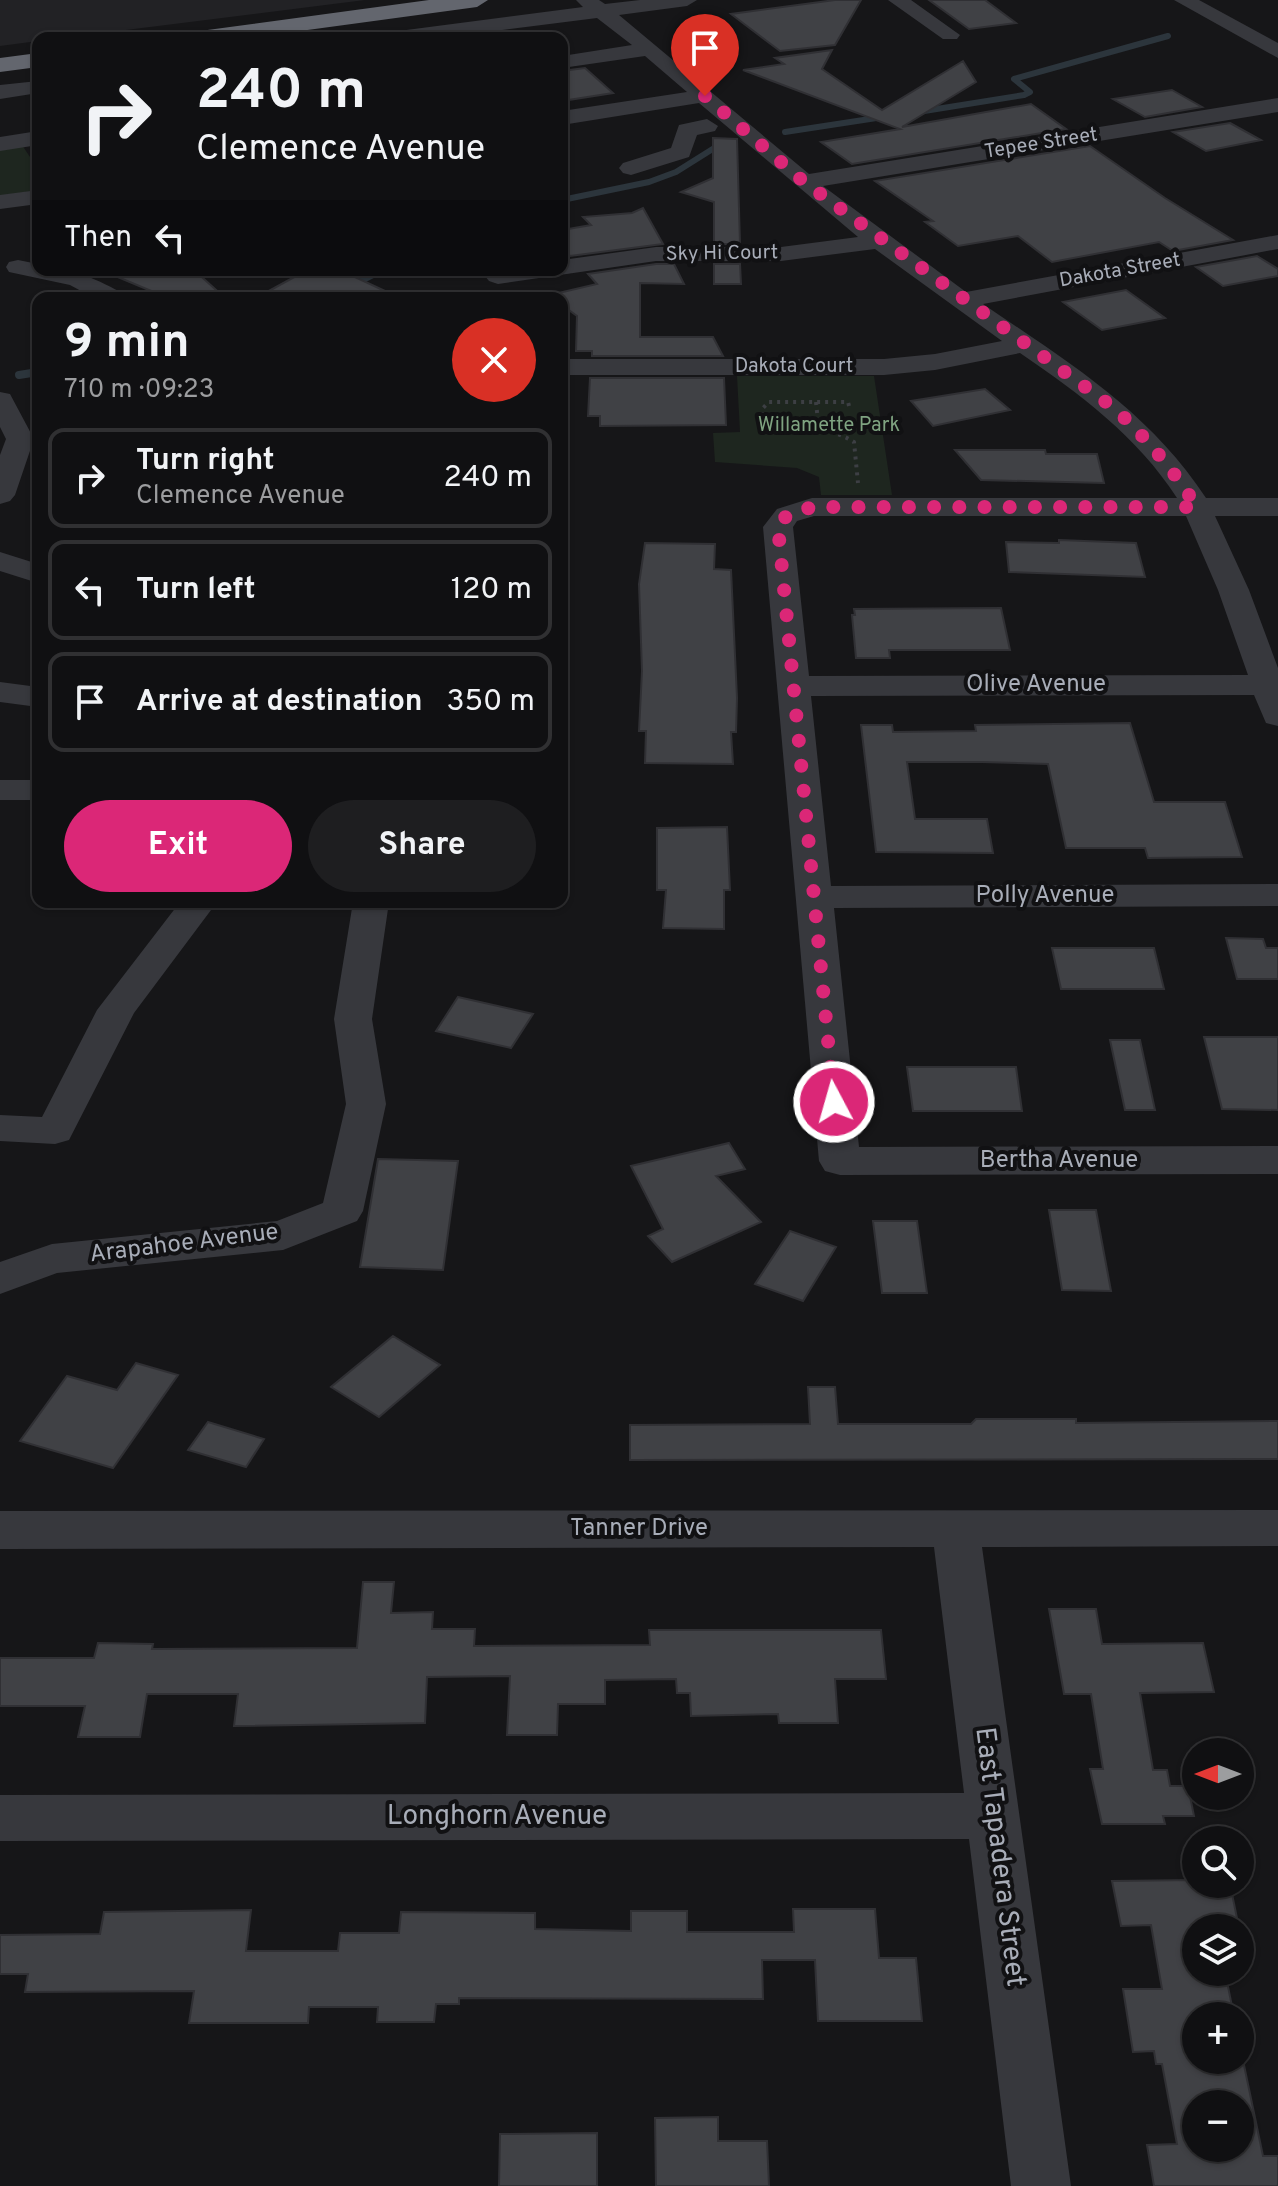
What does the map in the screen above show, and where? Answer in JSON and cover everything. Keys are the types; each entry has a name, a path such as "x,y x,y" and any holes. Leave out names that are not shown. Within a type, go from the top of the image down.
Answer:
{"highway":[{"path":"244,32 477,0"},
{"path":"0,65 32,61"}],"street":[{"path":"429,32 594,6 687,0"},
{"path":"898,0 950,35"},
{"path":"1184,0 1278,52"},
{"path":"594,6 649,49 697,103 962,300 1067,371 1144,436 1174,471 1213,540 1272,685 1278,716"},
{"path":"568,61 649,49"},
{"path":"0,92 32,88"},
{"path":"568,117 697,103"},
{"path":"584,127 697,103"},
{"name":"Tepee Street","path":"804,182 1278,105"},
{"path":"631,168 681,152 687,130 707,126"},
{"path":"0,144 32,139"},
{"path":"0,202 32,198"},
{"name":"Sky Hi Court","path":"568,266 656,254 781,254 882,241"},
{"name":"Dakota Street","path":"962,300 1278,242"},
{"path":"18,267 32,270"},
{"path":"63,276 78,279 102,292"},
{"name":"Dakota Court","path":"568,367 884,367 935,362 1024,344"},
{"path":"0,400 20,439 0,495"},
{"path":"813,897 778,527 787,515 812,507 1278,507"},
{"path":"0,561 32,572"},
{"name":"Olive Avenue","path":"794,686 1272,685"},
{"path":"0,692 32,696"},
{"path":"0,790 32,790"},
{"name":"Polly Avenue","path":"813,897 1278,895"},
{"name":"Bertha Avenue","path":"813,897 840,1161 1278,1160"},
{"path":"0,1128 55,1131 116,1010 194,908"},
{"name":"Arapahoe Avenue","path":"0,1279 52,1259 283,1235 342,1211 366,1104 353,1019 370,908"},
{"name":"Tanner Drive","path":"0,1530 1278,1528"},
{"name":"East Tapadera Street","path":"956,1529 1041,2186"},
{"name":"Longhorn Avenue","path":"0,1818 994,1816"}],"path":[{"path":"849,406 848,402 769,402 762,409 761,430 836,432 854,442 860,496"},
{"path":"816,402 819,431"}],"shaded area":[{"path":"0,0 365,0 110,32 32,32 32,42 0,46"}],"green space":[{"path":"22,145 32,160 32,191 0,196 0,148"},
{"name":"Willamette Park","path":"737,376 874,376 892,495 821,495 819,477 797,468 715,462 713,433 740,432"}],"building":[{"path":"835,0 861,0 835,45 780,51 731,14"},
{"path":"929,0 985,0 1016,23 969,29"},
{"path":"832,50 822,69 882,110 963,61 976,82 902,127 1031,104 1066,129 852,164 821,142 900,129 743,70 784,64 775,58"},
{"path":"585,68 613,93 568,100 568,70"},
{"path":"1172,90 1202,107 1145,117 1113,99"},
{"path":"1230,123 1261,140 1206,151 1173,132"},
{"path":"713,138 737,139 740,244 714,244 714,202 681,192 713,178"},
{"path":"1090,146 1233,240 1173,251 1159,242 1052,262 1018,236 958,246 925,222 933,221 875,181"},
{"path":"643,208 663,244 570,256 568,254 568,229 591,225 583,217 632,213"},
{"path":"1257,256 1278,269 1278,276 1223,286 1196,267"},
{"path":"674,264 684,284 640,283 640,337 713,337 723,356 592,356 592,351 576,351 577,316 568,309 568,292 563,292 597,284 588,274"},
{"path":"714,264 740,264 741,284 714,284"},
{"path":"115,276 201,276 218,292 154,292"},
{"path":"296,276 353,276 387,292 267,292"},
{"path":"1126,290 1165,318 1102,330 1063,302"},
{"path":"590,378 724,378 726,425 600,426 600,416 588,416"},
{"path":"985,389 1010,410 933,426 911,401"},
{"path":"955,450 1045,450 1046,454 1097,454 1104,483 981,480"},
{"path":"1059,540 1136,543 1145,577 1009,572 1006,542 1059,543"},
{"path":"645,543 715,544 714,569 731,570 737,698 736,732 731,732 733,764 645,763 646,731 639,731 642,671 639,584"},
{"path":"1001,608 1010,650 889,650 890,658 856,658 854,609"},
{"path":"1130,723 1154,802 1225,802 1242,857 1148,858 1145,848 1066,848 1048,764 982,762 907,762 915,819 987,819 993,853 876,852 861,725 892,725 893,732 976,731 975,725"},
{"path":"727,827 730,890 724,890 724,929 663,928 666,890 657,890 657,828"},
{"path":"1226,938 1263,939 1266,948 1278,948 1278,979 1237,979"},
{"path":"1052,948 1154,948 1164,989 1061,989"},
{"path":"458,997 533,1014 511,1048 436,1031"},
{"path":"1204,1037 1278,1037 1278,1110 1222,1109"},
{"path":"1110,1040 1140,1040 1155,1110 1125,1110"},
{"path":"907,1067 1016,1067 1022,1111 913,1111"},
{"path":"729,1143 745,1169 716,1176 761,1222 672,1262 648,1236 663,1229 631,1166"},
{"path":"378,1159 458,1161 443,1270 360,1267"},
{"path":"1049,1210 1096,1210 1111,1291 1062,1290"},
{"path":"873,1221 917,1221 927,1293 882,1293"},
{"path":"790,1231 836,1247 803,1301 755,1284"},
{"path":"393,1336 440,1365 379,1417 331,1387"},
{"path":"136,1363 178,1375 113,1468 20,1441 67,1376 117,1390"},
{"path":"808,1387 835,1387 838,1424 971,1424 976,1419 1076,1419 1076,1423 1278,1421 1278,1459 630,1460 630,1425 810,1424"},
{"path":"208,1422 264,1439 246,1467 188,1450"},
{"path":"363,1582 394,1582 391,1613 433,1612 432,1629 475,1629 474,1646 650,1645 649,1630 881,1630 886,1679 835,1679 838,1723 779,1723 778,1714 691,1716 690,1693 677,1693 676,1679 605,1680 605,1704 558,1704 557,1735 507,1735 510,1676 427,1677 425,1723 234,1726 238,1694 147,1694 140,1737 78,1737 85,1706 0,1706 0,1658 94,1658 98,1643 153,1644 152,1649 357,1648"},
{"path":"1049,1609 1096,1609 1102,1644 1203,1643 1214,1692 1140,1693 1153,1770 1167,1770 1170,1786 1182,1786 1182,1810 1193,1810 1194,1816 1163,1816 1165,1824 1102,1824 1090,1769 1103,1769 1091,1694 1064,1694"},
{"path":"1182,1880 1182,1898 1233,1898 1236,1914 1182,1914 1182,1986 1228,1986 1231,2002 1182,2002 1182,2074 1246,2074 1249,2090 1182,2090 1182,2162 1254,2162 1254,2113 1263,2156 1278,2156 1278,2186 1154,2186 1147,2145 1177,2144 1162,2064 1156,2064 1154,2051 1133,2052 1123,1989 1162,1989 1151,1925 1121,1926 1112,1881"},
{"path":"793,1909 875,1909 879,1958 916,1958 922,2021 818,2021 815,1960 762,1960 763,1999 459,1998 459,2004 436,2004 434,2022 377,2022 378,2007 309,2007 308,2023 189,2023 194,1991 25,1992 28,1974 0,1974 0,1935 100,1934 104,1912 251,1910 246,1951 338,1951 340,1933 399,1933 401,1912 535,1913 535,1929 631,1931 631,1911 687,1911 687,1932 794,1932"},
{"path":"718,2117 718,2141 767,2141 769,2186 656,2186 655,2118"},
{"path":"597,2133 597,2186 499,2186 500,2134"}],"waterway":[{"path":"918,112 1024,95 1030,92 1014,79 1168,36"},
{"path":"785,132 883,117"},
{"path":"568,199 649,182 676,172 719,145"},
{"path":"353,285 371,276"},
{"path":"19,375 32,373"}],"route":[{"path":"705,96 804,182 1114,408 1144,436 1174,471 1197,507 812,507 787,515 778,527 834,1102"}]}
